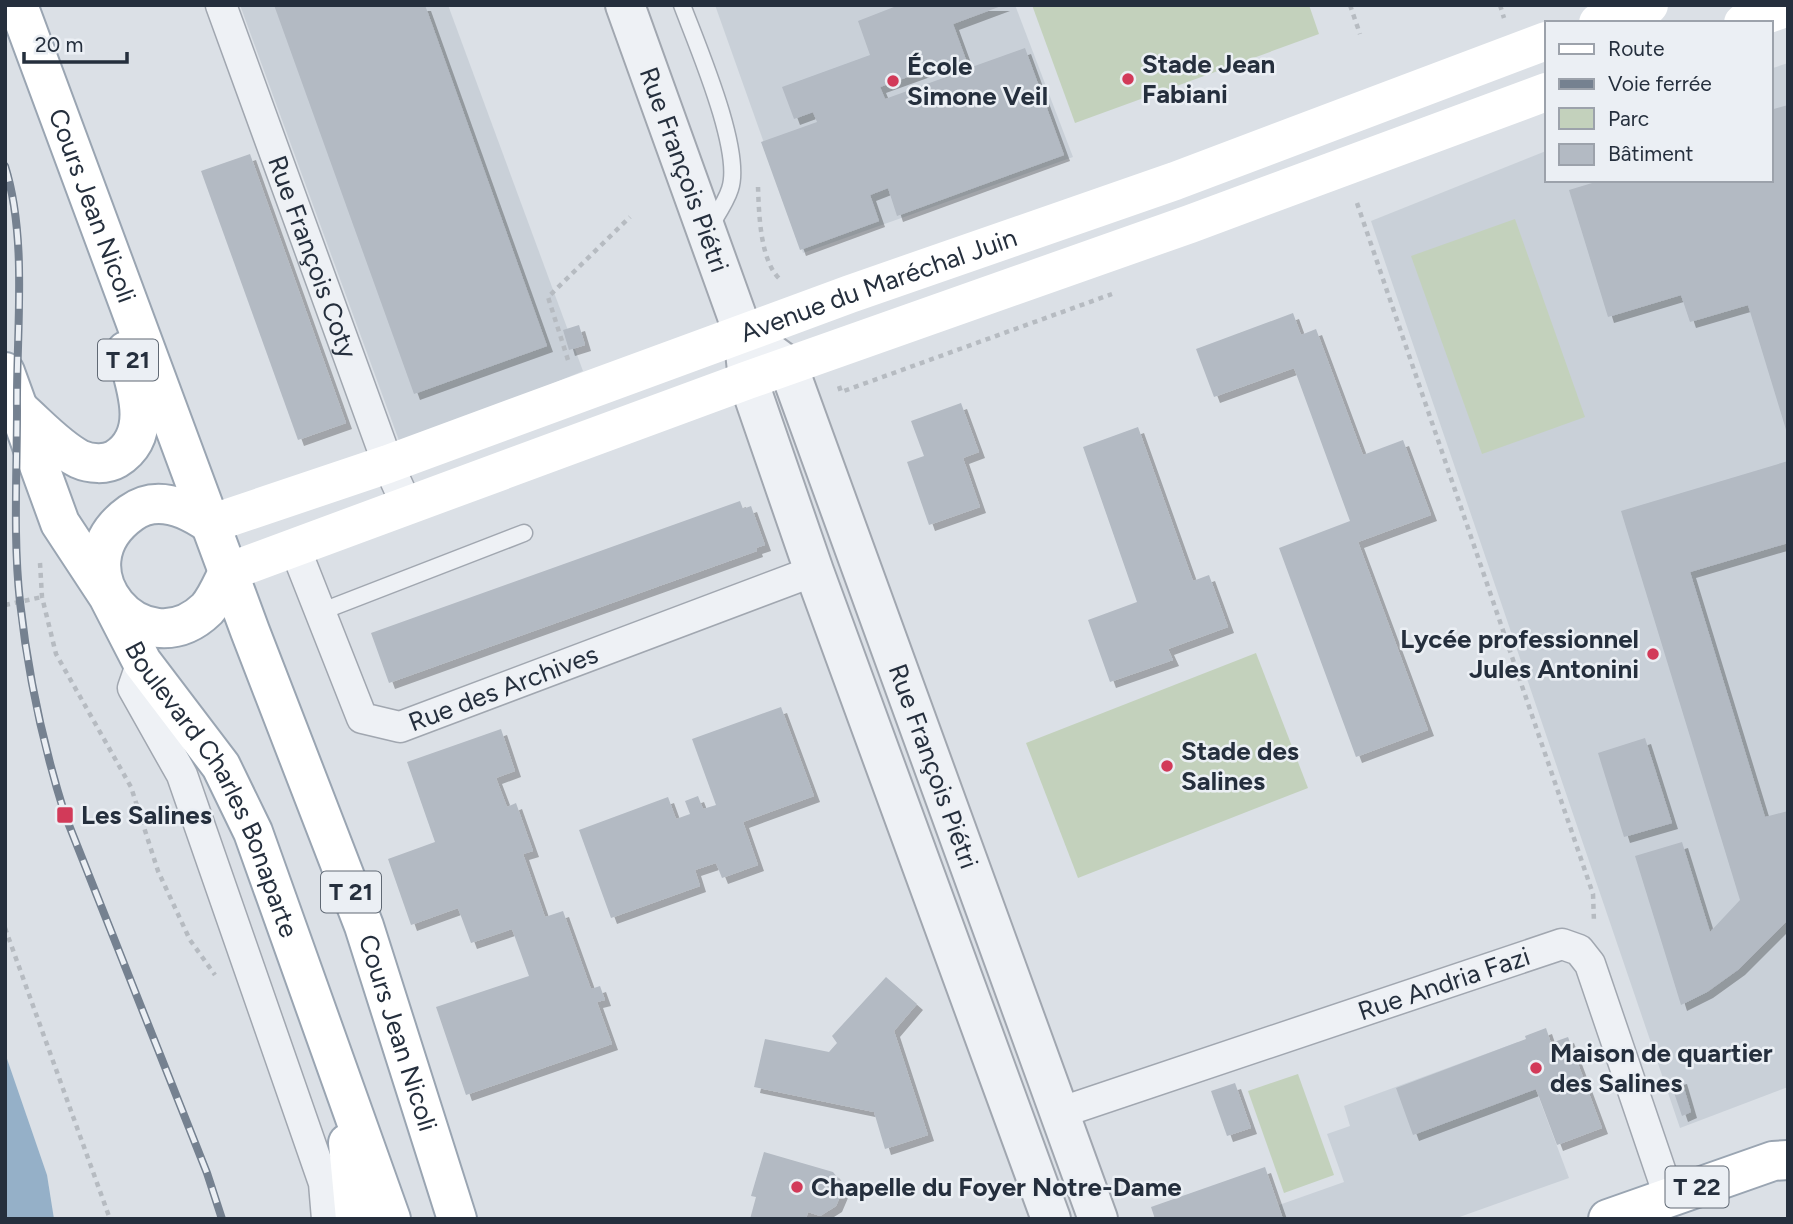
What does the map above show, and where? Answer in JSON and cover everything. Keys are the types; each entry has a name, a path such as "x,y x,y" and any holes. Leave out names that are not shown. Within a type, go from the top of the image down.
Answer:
{"main road":[{"name":"Cours Jean Nicoli","path":"19,5 210,524"},
{"path":"1604,21 1648,5"},
{"path":"1748,21 1787,7"},
{"name":"Avenue du Maréchal Juin","path":"210,524 388,464 743,333 1175,181 1545,41"},
{"name":"Avenue du Maréchal Juin","path":"228,572 748,380 1190,224 1545,92"},
{"name":"T 21","path":"17,408 72,454 97,464 112,461 128,451 139,434 139,409 133,377 67,139"},
{"name":"Boulevard Charles Bonaparte","path":"5,372 60,523 108,596 142,662 221,766 247,821 391,1219"},
{"path":"154,504 174,505 210,524 228,572 208,608 192,620 174,627 155,628 136,622 120,611 108,596 101,577 101,556 107,537 119,521 135,510 154,504"},
{"name":"Cours Jean Nicoli","path":"228,572 364,926 457,1219"},
{"name":"T 21","path":"342,1085 355,1219"},
{"name":"T 22","path":"1677,1207 1773,1161 1788,1160"},
{"name":"T 22","path":"1608,1219 1677,1207 1788,1175"}],"street":[{"name":"Rue François Coty","path":"221,5 388,464 407,506"},
{"name":"Rue François Piétri","path":"625,5 743,333 748,380 814,571 1051,1219"},
{"path":"743,333 788,366"},
{"name":"Rue François Piétri","path":"788,366 1098,1219"},
{"name":"Rue des Archives","path":"295,548 362,718 400,727 814,571"},
{"path":"142,662 133,688 182,775 235,919 324,1183 327,1219"},
{"name":"Rue Andria Fazi","path":"1059,1113 1562,944 1579,950"},
{"path":"1579,950 1590,964 1677,1207"}],"lane":[{"path":"682,5 710,80 733,163 730,189 706,233"},
{"path":"320,612 524,533"}],"path":[{"path":"1350,5 1360,34"},
{"path":"1357,203 1593,894 1594,921 1579,950"},
{"path":"579,394 548,297 630,217"},
{"path":"5,605 42,597 56,654 131,787 158,871 190,940 218,980"},
{"path":"5,928 110,1219"}],"shaded area":[{"path":"240,5 448,5 583,371 401,446"},
{"name":"École Simone Veil","path":"715,5 1015,5 1073,157 803,253"},
{"name":"Lycée professionnel Jules Antonini","path":"1788,63 1788,1087 1680,1128 1371,221 1545,151 1545,182 1772,182 1772,68"},
{"path":"1518,1042 1569,1178 1454,1219 1283,1219 1279,1205 1344,1182 1327,1134 1350,1126 1344,1106"}],"green space":[{"name":"Stade Jean Fabiani","path":"1032,5 1309,5 1319,34 1075,123"},
{"path":"1515,219 1585,417 1482,454 1411,256"},
{"name":"Stade des Salines","path":"1256,653 1308,788 1078,878 1026,743"},
{"path":"1298,1074 1334,1175 1284,1193 1248,1091"}],"water":[{"path":"5,1053 47,1175 54,1219 5,1219"}],"building":[{"path":"274,5 425,5 547,346 414,394"},
{"name":"École Simone Veil","path":"899,5 1004,5 953,24 969,68 1025,48 1064,155 897,216 888,188 870,195 879,221 800,250 761,142 817,122 813,112 794,119 782,87 870,55 858,21","holes":["941,65 946,77 885,99 880,87"]},
{"path":"1788,105 1787,433 1748,305 1690,322 1681,295 1608,317 1569,190 1595,182 1772,182 1772,109"},
{"path":"250,154 346,423 298,440 201,171"},
{"path":"1293,313 1301,335 1316,329 1363,455 1403,440 1431,515 1358,542 1428,730 1356,757 1279,548 1350,521 1294,368 1214,397 1196,349"},
{"path":"579,325 585,345 569,350 563,330"},
{"path":"961,403 979,452 963,458 980,507 929,525 907,462 924,456 911,421"},
{"path":"1138,427 1193,581 1209,575 1228,627 1168,649 1173,660 1110,682 1088,620 1137,602 1083,447"},
{"path":"1788,461 1788,543 1690,572 1765,817 1788,811 1788,920 1739,969 1707,992 1681,1005 1635,856 1682,842 1710,932 1740,900 1621,511"},
{"path":"740,501 743,509 751,506 765,545 756,548 757,551 389,683 371,633"},
{"path":"781,707 814,796 743,822 758,865 722,878 716,863 695,870 700,886 611,918 579,830 668,797 676,819 690,814 685,801 698,796 703,809 716,805 692,739"},
{"path":"501,729 515,771 496,778 507,807 516,803 533,851 523,854 545,917 563,911 591,989 600,986 605,1000 597,1002 612,1044 466,1095 436,1007 529,976 512,929 471,943 458,908 411,925 388,859 435,842 407,762"},
{"path":"1645,738 1672,823 1624,837 1598,753"},
{"path":"886,977 917,1004 894,1031 928,1135 885,1149 874,1112 754,1087 765,1039 829,1052 837,1043 832,1036"},
{"path":"1546,1028 1551,1043 1568,1037 1602,1128 1557,1145 1536,1089 1413,1135 1396,1088 1526,1039 1525,1036"},
{"path":"1681,1078 1691,1112 1682,1116 1670,1081"},
{"path":"1235,1083 1251,1128 1227,1136 1211,1091"},
{"name":"Chapelle du Foyer Notre-Dame","path":"764,1152 833,1172 841,1182 842,1192 836,1206 820,1216 808,1212 806,1219 750,1219 756,1197 751,1196"},
{"path":"1265,1167 1283,1219 1155,1219 1151,1207"}],"railway":[{"path":"5,166 12,195 19,255 16,506 18,578 23,629 37,710 65,815 207,1173 222,1219"}],"place":[{"name":"Stade Jean Fabiani","path":"1128,79"},
{"name":"École Simone Veil","path":"893,81"},
{"name":"Lycée professionnel Jules Antonini","path":"1653,654"},
{"name":"Stade des Salines","path":"1167,766"},
{"name":"Les Salines","path":"65,815"},
{"name":"Maison de quartier des Salines","path":"1536,1068"},
{"name":"Chapelle du Foyer Notre-Dame","path":"797,1187"}]}
